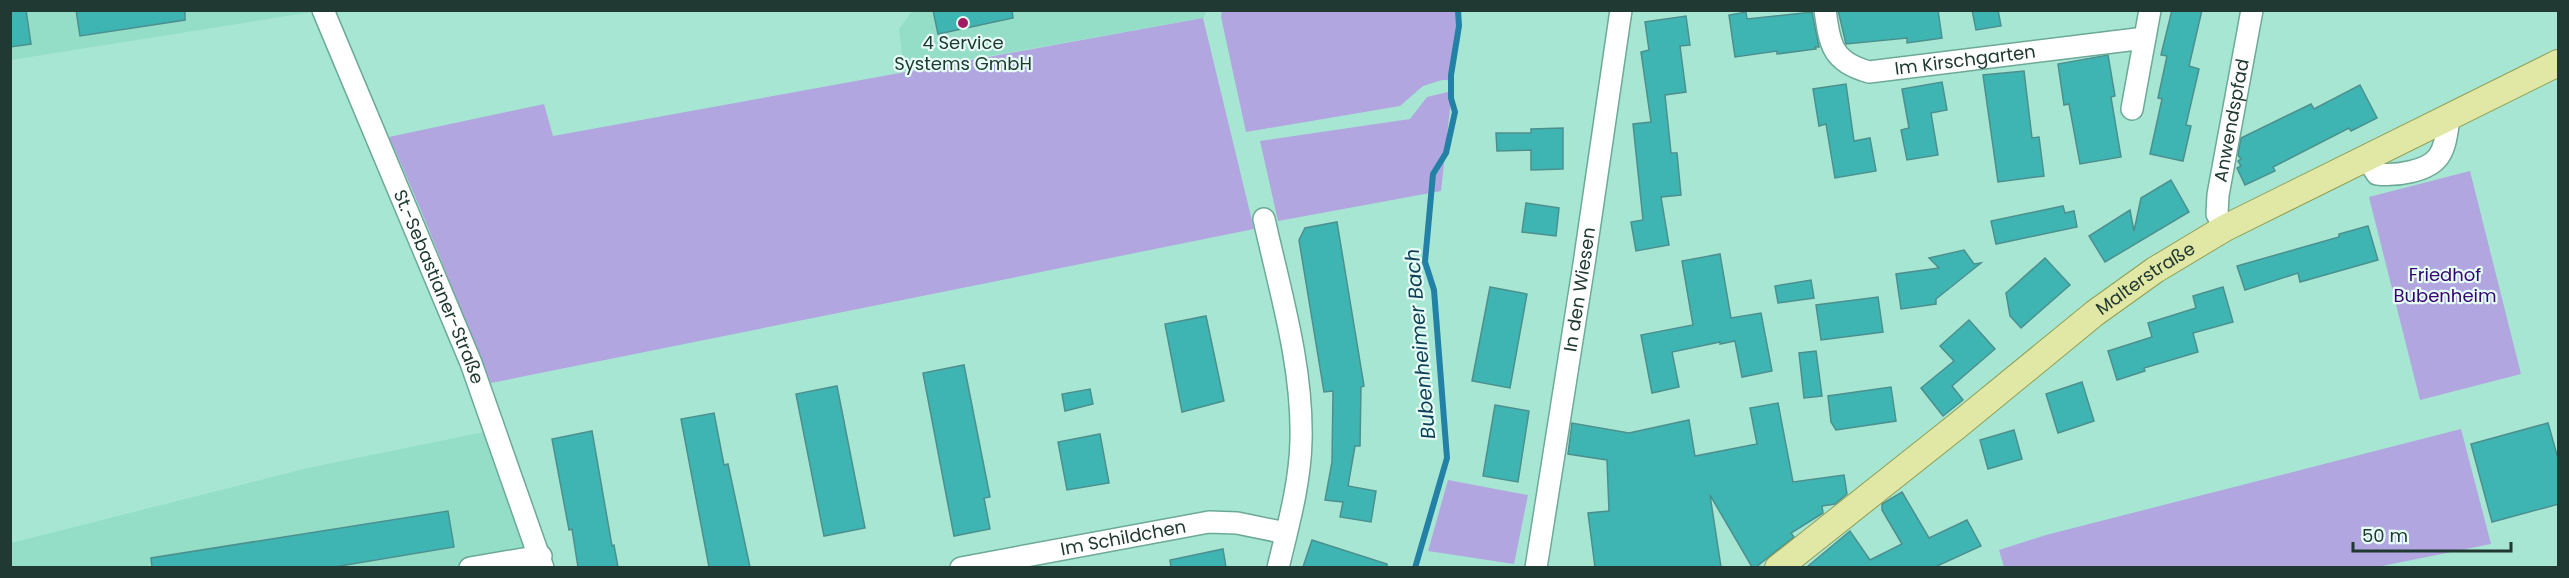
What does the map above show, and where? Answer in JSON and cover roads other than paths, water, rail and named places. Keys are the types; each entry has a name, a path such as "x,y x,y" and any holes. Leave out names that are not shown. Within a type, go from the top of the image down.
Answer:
{"main road":[{"name":"Malterstraße","path":"1778,567 1957,426 2095,312 2156,270 2225,228 2559,63"}],"street":[{"name":"St.-Sebastianer-Straße","path":"322,10 471,363 542,562"},
{"name":"In den Wiesen","path":"1536,567 1621,10"},
{"name":"Im Kirschgarten","path":"1825,10 1834,52 1856,69 1869,72 2145,38"},
{"path":"2132,109 2150,10"},
{"name":"Anwendspfad","path":"2225,228 2217,214 2218,195 2252,10"},
{"path":"1264,219 1292,347 1299,395 1300,459 1278,567"},
{"name":"Im Schildchen","path":"961,567 1209,522 1250,525 1286,534"},
{"path":"470,567 542,562"}],"waterway":[{"name":"Bubenheimer Bach","path":"1415,568 1447,458 1434,290 1425,262 1433,174 1446,153 1455,112 1451,98 1451,75 1459,26 1458,10"}],"place":[{"name":"4 Service Systems GmbH","path":"963,23"}],"park label":[{"name":"Friedhof Bubenheim","path":"2445,285"}]}
